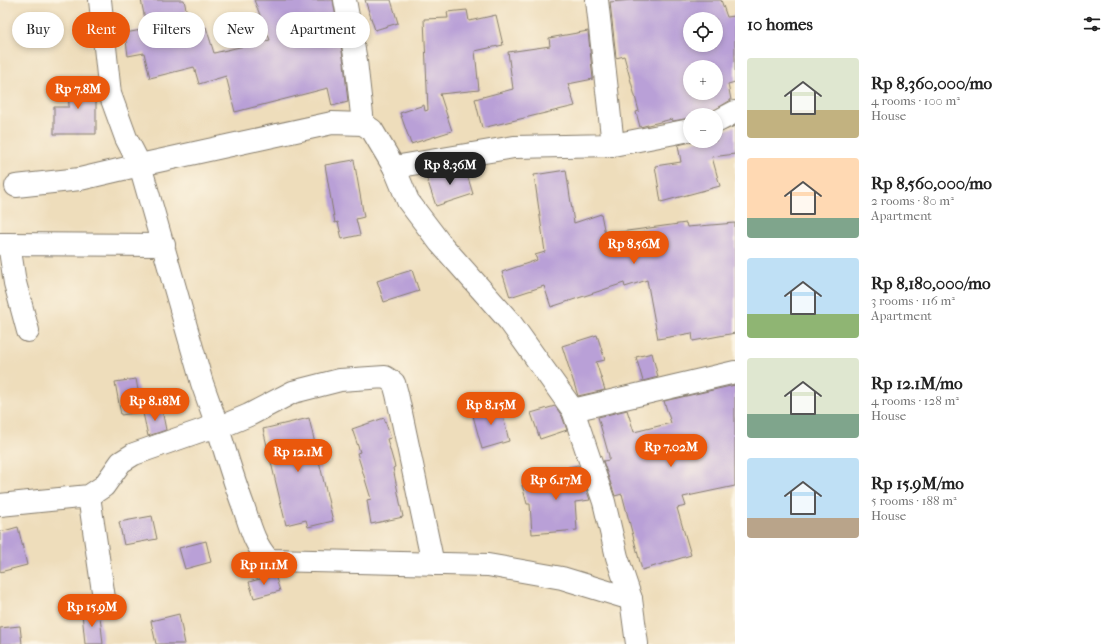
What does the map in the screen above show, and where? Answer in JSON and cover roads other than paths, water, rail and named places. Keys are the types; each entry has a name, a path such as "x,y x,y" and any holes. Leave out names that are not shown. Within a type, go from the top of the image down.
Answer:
{"street":[{"path":"100,0 110,94 126,138 140,165 164,245 202,383 259,550 269,560 488,565 562,578 631,599"},
{"path":"345,0 356,61 362,124"},
{"path":"597,0 613,145"},
{"path":"723,118 735,112"},
{"path":"16,186 80,179 332,123 362,124 372,130 394,167 408,201 440,243 510,322 574,410 604,502 617,557 631,599 637,644"},
{"path":"394,167 514,147 613,145 683,131"},
{"path":"28,331 4,244 164,245"},
{"path":"574,410 735,372"},
{"path":"0,505 89,496 104,486 121,462 134,454 203,430 218,428 249,415 293,392 340,380 386,377 394,384 397,394 433,564"},
{"path":"89,496 105,605"}]}
